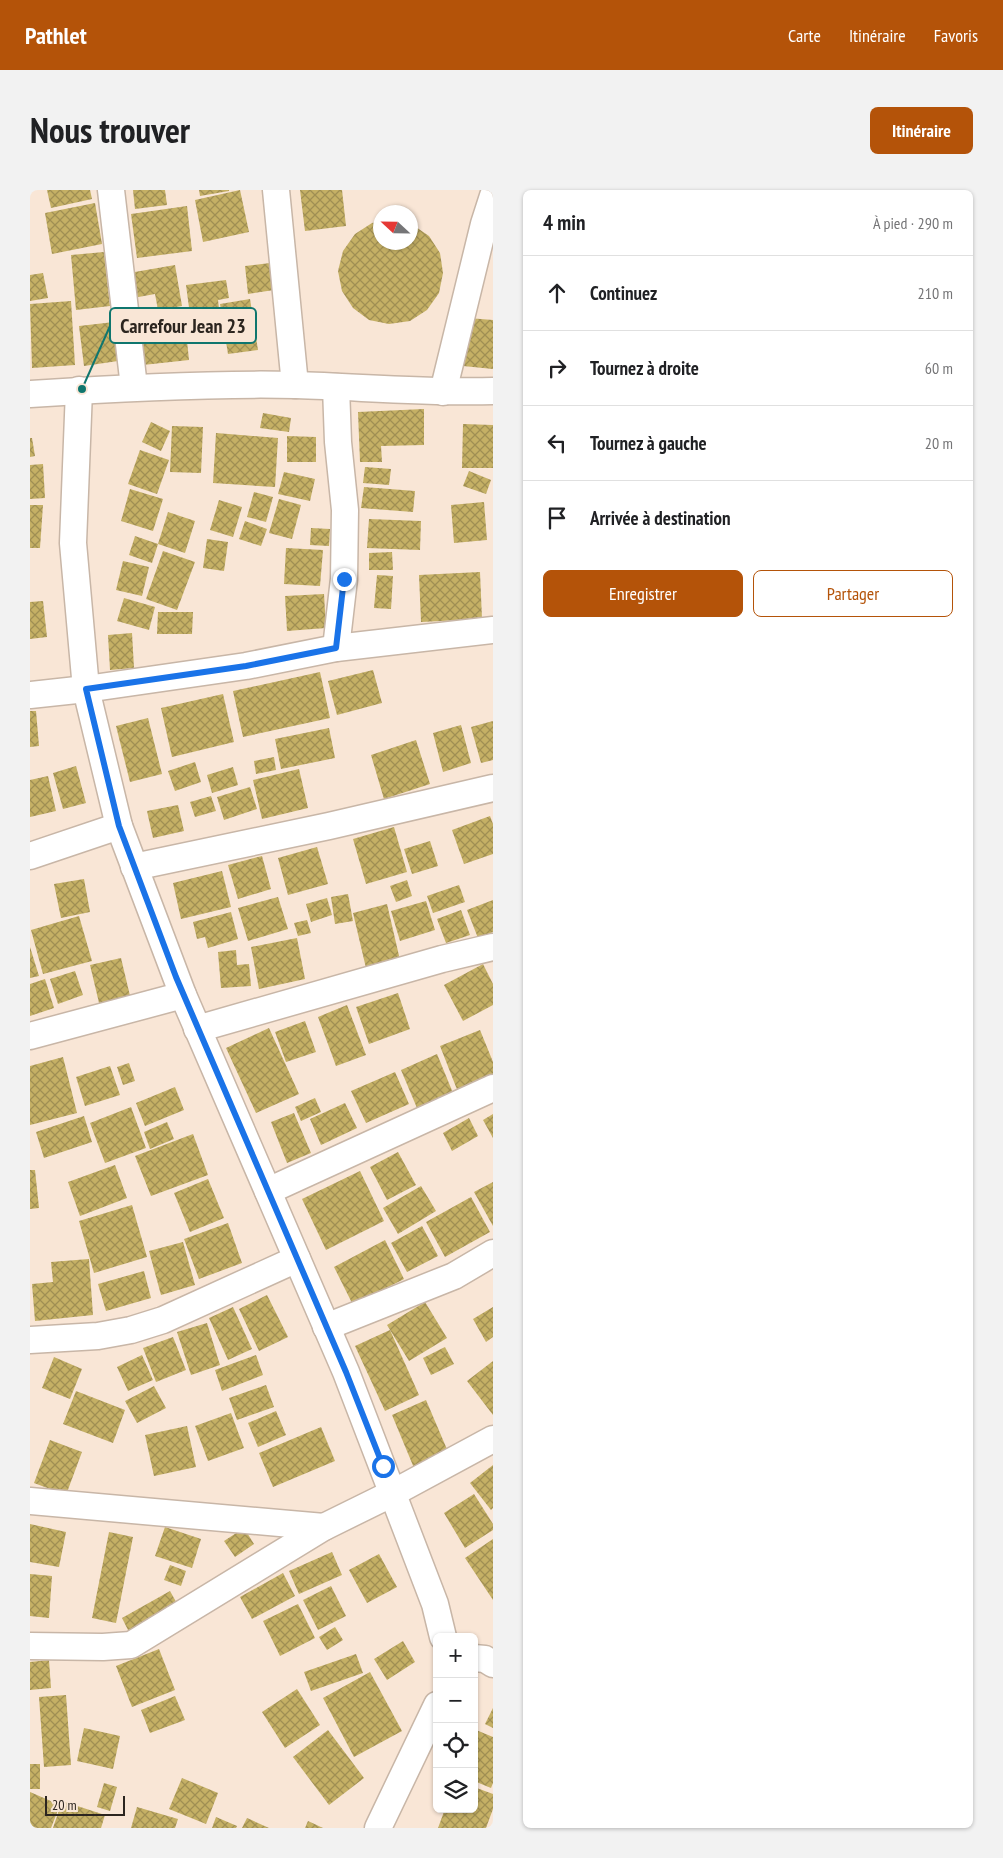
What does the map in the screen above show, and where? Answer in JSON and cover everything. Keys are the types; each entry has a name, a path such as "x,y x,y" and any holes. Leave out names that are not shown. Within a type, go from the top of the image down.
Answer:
{"street":[{"path":"110,190 134,387"},
{"path":"276,190 295,385"},
{"path":"443,392 484,224 493,196"},
{"path":"30,394 134,387 295,385 443,392 493,391"},
{"path":"336,387 338,442 345,510 344,579 336,648"},
{"path":"79,390 73,543 86,689 119,826 183,995 326,1327 393,1493 435,1604 442,1633"},
{"path":"30,695 86,689 246,666 336,648 493,630"},
{"path":"134,867 338,824 493,788"},
{"path":"30,856 119,826"},
{"path":"197,1029 493,947"},
{"path":"30,1036 183,995"},
{"path":"268,1191 493,1088"},
{"path":"326,1327 454,1276 493,1253"},
{"path":"30,1340 98,1336 131,1330 163,1320 297,1259"},
{"path":"30,1646 103,1647 130,1644 324,1527 493,1440"},
{"path":"30,1501 324,1527"},
{"path":"378,1828 433,1713"}],"building":[{"path":"47,190 90,190 92,199 51,208"},
{"path":"133,190 165,190 167,205 135,209"},
{"path":"199,190 229,190 229,191 200,196"},
{"path":"240,190 249,232 203,242 195,200"},
{"path":"300,190 342,190 346,226 305,231"},
{"path":"95,203 102,244 52,254 45,213"},
{"path":"187,206 192,251 137,258 131,214"},
{"path":"372,223 373,250 418,250 418,228 429,236 440,253 443,273 439,293 427,310 410,321 389,324 369,320 353,308 342,291 338,271 343,251 355,234"},
{"path":"104,252 110,306 76,310 71,255"},
{"path":"270,263 274,290 248,294 245,266"},
{"path":"175,265 182,306 158,310 155,294 133,298 129,273"},
{"path":"43,273 48,298 30,301 30,275"},
{"path":"226,280 229,298 218,300 221,325 192,330 186,285"},
{"path":"250,299 258,350 228,354 220,304"},
{"path":"71,301 75,365 32,368 30,304"},
{"path":"184,312 189,360 143,365 138,317"},
{"path":"468,318 493,320 493,369 463,366"},
{"path":"114,322 118,361 84,366 79,326"},
{"path":"424,409 424,445 381,446 382,462 360,462 358,412"},
{"path":"263,413 291,418 289,432 260,428"},
{"path":"151,422 170,431 161,451 142,442"},
{"path":"463,424 493,425 493,468 462,468"},
{"path":"172,426 203,427 201,473 170,472"},
{"path":"216,433 278,438 275,487 213,483"},
{"path":"287,436 316,437 316,462 287,462"},
{"path":"30,438 32,438 35,456 30,457"},
{"path":"140,450 169,460 157,494 128,484"},
{"path":"43,464 45,498 30,499 30,465"},
{"path":"365,467 391,469 389,485 363,483"},
{"path":"469,471 491,480 486,494 463,486"},
{"path":"284,472 315,479 310,501 278,494"},
{"path":"364,487 415,491 413,512 361,508"},
{"path":"130,489 163,499 153,531 121,521"},
{"path":"254,492 273,497 266,522 247,517"},
{"path":"279,499 301,505 292,539 269,533"},
{"path":"219,500 242,507 233,537 210,530"},
{"path":"484,502 487,540 454,543 451,505"},
{"path":"30,505 43,505 40,548 30,548"},
{"path":"168,512 195,521 185,553 158,544"},
{"path":"369,519 421,521 420,550 367,548"},
{"path":"245,521 267,529 261,546 239,539"},
{"path":"311,528 330,529 329,546 310,545"},
{"path":"135,536 158,544 152,563 129,555"},
{"path":"207,539 228,542 224,571 203,568"},
{"path":"286,548 323,550 320,586 284,584"},
{"path":"163,551 195,562 177,610 146,599"},
{"path":"392,552 393,570 369,570 369,553"},
{"path":"123,561 149,567 142,596 116,590"},
{"path":"480,572 482,619 421,622 419,575"},
{"path":"377,575 393,576 391,609 374,608"},
{"path":"324,594 326,628 287,631 285,596"},
{"path":"124,598 155,607 149,630 117,621"},
{"path":"43,601 47,637 30,639 30,602"},
{"path":"158,612 193,612 192,634 157,634"},
{"path":"132,633 134,668 110,670 108,635"},
{"path":"373,670 382,703 337,715 328,681"},
{"path":"320,672 330,718 243,737 233,691"},
{"path":"223,694 234,742 172,757 161,708"},
{"path":"30,711 36,711 39,746 30,747"},
{"path":"148,718 162,774 130,782 116,726"},
{"path":"493,721 493,760 481,763 471,727"},
{"path":"461,725 471,763 443,772 433,733"},
{"path":"329,728 335,758 281,769 275,739"},
{"path":"416,740 430,784 384,799 371,755"},
{"path":"274,757 276,770 256,774 254,761"},
{"path":"195,762 201,782 175,791 168,771"},
{"path":"76,766 86,803 63,809 53,773"},
{"path":"233,767 238,785 212,793 207,775"},
{"path":"299,769 308,808 262,819 253,780"},
{"path":"48,776 56,811 30,817 30,780"},
{"path":"250,787 257,809 224,820 217,797"},
{"path":"211,796 216,811 195,817 190,802"},
{"path":"178,805 184,831 153,838 147,811"},
{"path":"490,816 493,824 493,854 464,864 452,830"},
{"path":"394,827 407,872 366,884 353,839"},
{"path":"430,841 438,866 412,874 404,849"},
{"path":"317,847 328,884 288,895 278,858"},
{"path":"262,856 271,889 238,899 228,865"},
{"path":"222,871 231,907 181,919 173,883"},
{"path":"84,879 90,912 61,918 54,884"},
{"path":"407,880 412,896 396,902 390,886"},
{"path":"459,885 465,902 433,913 427,896"},
{"path":"348,894 353,921 335,924 331,897"},
{"path":"278,897 288,929 248,941 238,908"},
{"path":"327,898 332,915 311,922 306,904"},
{"path":"493,900 493,932 478,938 467,910"},
{"path":"426,901 435,930 400,941 391,911"},
{"path":"387,904 400,960 366,968 353,913"},
{"path":"461,910 470,935 446,943 437,919"},
{"path":"231,912 238,939 208,948 205,937 197,939 193,922"},
{"path":"79,916 92,961 43,974 31,930"},
{"path":"307,920 311,933 298,936 294,923"},
{"path":"297,938 305,979 259,989 251,947"},
{"path":"30,947 39,976 30,978"},
{"path":"236,950 237,965 249,964 251,986 221,988 218,952"},
{"path":"121,958 131,1000 100,1007 90,965"},
{"path":"483,964 493,984 493,1005 463,1021 444,985"},
{"path":"75,971 83,995 58,1004 50,979"},
{"path":"45,979 54,1008 30,1016 30,984"},
{"path":"398,993 410,1029 369,1044 356,1007"},
{"path":"347,1005 366,1055 336,1066 318,1017"},
{"path":"305,1021 316,1052 286,1062 275,1032"},
{"path":"269,1028 299,1094 256,1113 226,1048"},
{"path":"480,1030 493,1062 493,1078 458,1092 440,1046"},
{"path":"437,1054 453,1093 417,1108 401,1070"},
{"path":"63,1057 77,1113 30,1125 30,1066"},
{"path":"129,1063 135,1081 123,1085 117,1067"},
{"path":"110,1066 120,1095 85,1106 76,1077"},
{"path":"395,1072 409,1104 366,1123 351,1091"},
{"path":"175,1087 184,1110 145,1126 136,1103"},
{"path":"315,1098 321,1112 301,1121 295,1107"},
{"path":"345,1103 357,1128 321,1145 310,1119"},
{"path":"131,1107 146,1148 105,1163 90,1123"},
{"path":"294,1113 311,1153 287,1163 271,1122"},
{"path":"493,1114 493,1138 483,1120"},
{"path":"84,1116 92,1142 44,1158 36,1132"},
{"path":"469,1118 478,1136 452,1151 443,1133"},
{"path":"167,1122 174,1139 150,1149 144,1132"},
{"path":"193,1134 208,1175 151,1196 135,1156"},
{"path":"398,1152 416,1185 387,1200 370,1167"},
{"path":"115,1165 127,1198 80,1216 68,1182"},
{"path":"30,1170 35,1170 39,1208 30,1209"},
{"path":"360,1171 384,1221 326,1250 302,1199"},
{"path":"208,1179 224,1218 190,1232 174,1193"},
{"path":"493,1182 493,1226 474,1192"},
{"path":"421,1186 436,1211 398,1234 383,1208"},
{"path":"471,1197 490,1232 445,1257 426,1222"},
{"path":"132,1205 147,1257 94,1273 79,1221"},
{"path":"228,1223 242,1263 199,1279 184,1239"},
{"path":"422,1226 438,1256 407,1272 391,1243"},
{"path":"385,1240 404,1279 353,1305 334,1267"},
{"path":"183,1242 195,1285 161,1295 149,1251"},
{"path":"89,1259 93,1315 35,1321 32,1284 53,1282 51,1262"},
{"path":"144,1271 151,1298 106,1311 98,1284"},
{"path":"267,1295 288,1337 259,1351 239,1309"},
{"path":"425,1302 447,1338 409,1361 387,1325"},
{"path":"233,1307 252,1349 228,1360 209,1318"},
{"path":"493,1307 493,1337 486,1342 473,1319"},
{"path":"207,1323 220,1365 191,1375 177,1332"},
{"path":"390,1330 419,1395 385,1411 355,1346"},
{"path":"173,1337 186,1370 156,1382 143,1348"},
{"path":"445,1347 454,1364 431,1375 423,1358"},
{"path":"142,1355 153,1380 128,1391 117,1367"},
{"path":"256,1355 263,1375 222,1391 215,1370"},
{"path":"54,1357 82,1369 70,1399 42,1388"},
{"path":"493,1361 493,1415 467,1381"},
{"path":"266,1385 274,1407 237,1420 229,1398"},
{"path":"154,1386 166,1408 137,1423 125,1401"},
{"path":"76,1391 125,1410 113,1443 63,1424"},
{"path":"426,1400 449,1454 414,1468 392,1415"},
{"path":"276,1411 286,1435 258,1447 248,1423"},
{"path":"231,1413 244,1448 208,1461 195,1426"},
{"path":"187,1426 196,1467 154,1476 145,1435"},
{"path":"321,1427 335,1461 273,1487 259,1453"},
{"path":"50,1440 82,1452 66,1495 34,1483"},
{"path":"493,1465 493,1508 491,1510 470,1483"},
{"path":"474,1494 493,1524 493,1530 465,1548 444,1513"},
{"path":"30,1524 66,1532 59,1567 30,1562"},
{"path":"165,1527 201,1539 192,1568 155,1556"},
{"path":"244,1528 254,1544 235,1557 224,1541"},
{"path":"109,1532 133,1537 116,1623 92,1618"},
{"path":"493,1539 493,1600 465,1558"},
{"path":"332,1552 342,1575 299,1594 289,1571"},
{"path":"379,1554 397,1587 367,1603 349,1570"},
{"path":"170,1565 186,1571 181,1586 164,1580"},
{"path":"283,1573 295,1596 252,1619 240,1597"},
{"path":"30,1574 52,1576 49,1618 30,1616"},
{"path":"331,1586 346,1616 318,1630 303,1600"},
{"path":"170,1591 179,1607 130,1634 122,1618"},
{"path":"298,1604 315,1638 280,1656 263,1621"},
{"path":"335,1627 343,1640 327,1650 319,1637"},
{"path":"403,1641 415,1662 387,1680 374,1659"},
{"path":"159,1649 175,1690 132,1707 116,1666"},
{"path":"356,1654 363,1673 311,1691 304,1672"},
{"path":"49,1660 51,1688 30,1690 30,1662"},
{"path":"370,1672 402,1731 354,1757 323,1698"},
{"path":"297,1689 320,1725 285,1748 262,1712"},
{"path":"66,1695 71,1765 44,1767 39,1697"},
{"path":"175,1696 185,1720 150,1733 141,1710"},
{"path":"493,1708 493,1728 485,1724"},
{"path":"84,1728 120,1736 113,1769 77,1761"},
{"path":"328,1730 364,1778 329,1805 293,1757"},
{"path":"478,1731 493,1737 493,1783 491,1788 478,1783"},
{"path":"30,1764 40,1764 40,1789 30,1789"},
{"path":"182,1778 218,1793 206,1824 169,1809"},
{"path":"104,1783 117,1787 110,1811 97,1807"},
{"path":"478,1788 493,1794 493,1809 486,1828 438,1828 444,1813 478,1813"},
{"path":"30,1792 60,1805 51,1828 30,1828"},
{"path":"62,1801 105,1815 101,1828 53,1828"},
{"path":"137,1807 178,1819 175,1828 131,1828"},
{"path":"216,1817 237,1826 236,1828 212,1828"},
{"path":"247,1818 269,1828 242,1828"},
{"path":"308,1821 323,1828 305,1828"}],"place":[{"name":"Carrefour Jean 23","path":"82,389"}],"route":[{"path":"344,579 336,648 246,666 86,689 119,826 176,977 346,1372 383,1466"}]}
